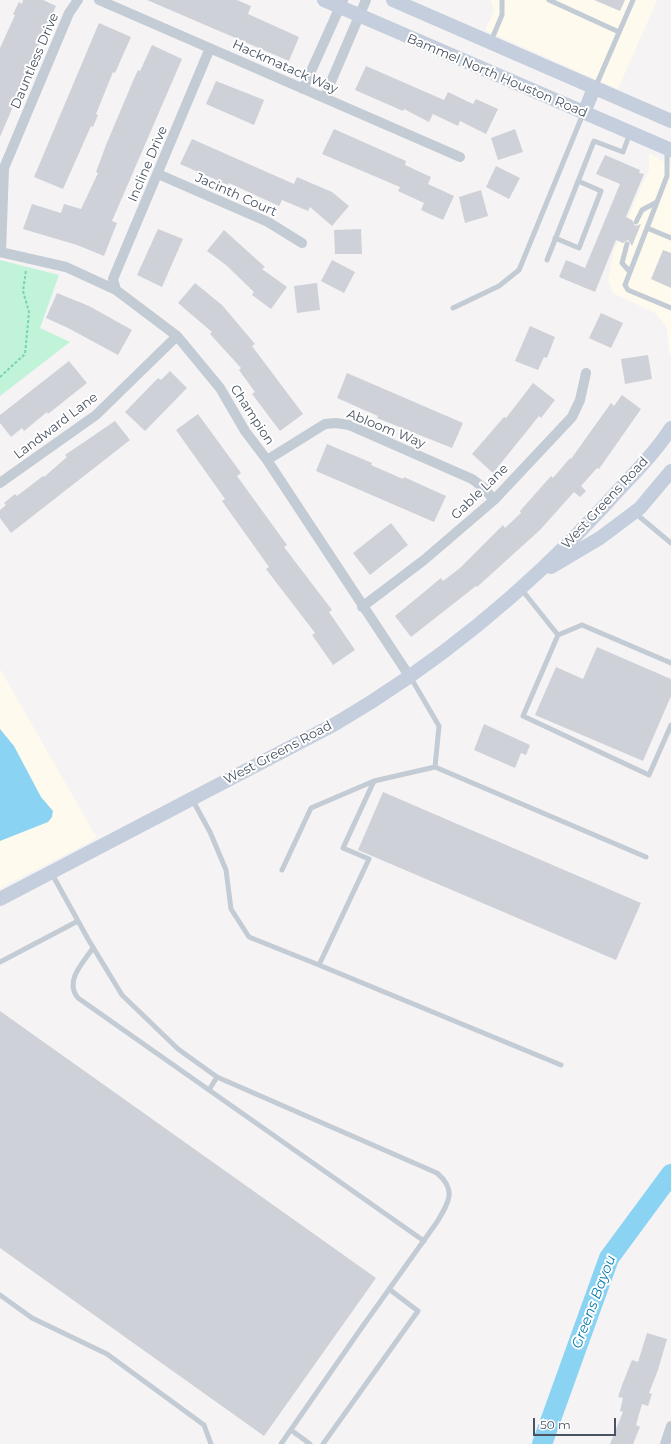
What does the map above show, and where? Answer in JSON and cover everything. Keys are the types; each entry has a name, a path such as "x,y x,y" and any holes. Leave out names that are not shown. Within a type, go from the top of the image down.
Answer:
{"main road":[{"name":"Bammel North Houston Road","path":"324,0 341,4 359,16 669,150"},
{"name":"Bammel North Houston Road","path":"393,0 671,121"},
{"path":"584,113 594,88"},
{"name":"West Greens Road","path":"0,899 335,724 410,677 493,614 536,576 638,469 671,428"},
{"name":"West Greens Road","path":"536,576 600,538 640,508 671,471"}],"street":[{"name":"Dauntless Drive","path":"0,252 4,168 69,13 78,0"},
{"name":"Hackmatack Way","path":"99,0 460,157"},
{"path":"324,98 366,0"},
{"path":"303,89 341,4"},
{"name":"Incline Drive","path":"116,290 113,279 210,48"},
{"name":"Jacinth Court","path":"158,174 268,222 302,243"},
{"name":"Champion","path":"0,252 66,267 116,290 177,336 220,388 245,431 267,460 362,607 410,677"},
{"name":"Landward Lane","path":"0,483 96,415 177,336"},
{"name":"Gable Lane","path":"362,607 424,560 494,500 572,416 580,400 586,373"},
{"name":"Abloom Way","path":"267,460 325,424 336,423 349,425 472,480 484,488 494,500"},
{"path":"665,1444 671,1426"}],"lane":[{"path":"490,43 502,15 502,0"},
{"path":"549,0 619,32"},
{"path":"594,88 633,0"},
{"path":"453,308 499,286 518,270 584,113"},
{"path":"547,260 594,141 623,152 630,133"},
{"path":"669,150 669,177 657,202 630,272 626,288 671,308"},
{"path":"555,238 578,248 601,191 578,181"},
{"path":"636,222 642,210 657,202"},
{"path":"647,228 671,238"},
{"path":"627,244 622,263 630,272"},
{"path":"634,512 671,543"},
{"path":"521,589 558,635"},
{"path":"671,663 582,625 558,635 523,716 650,775 671,725"},
{"path":"410,677 439,726 435,767"},
{"path":"282,870 311,808 374,781 435,767 646,857"},
{"path":"319,965 369,859 343,848 374,781"},
{"path":"191,799 210,832 226,870 231,909 250,937 562,1065"},
{"path":"51,872 93,948 122,995 178,1050 217,1077 438,1173 447,1181 450,1191 448,1203 424,1241 281,1444"},
{"path":"0,962 78,921"},
{"path":"93,948 75,976 72,985 73,991 78,998 424,1241"},
{"path":"209,1090 217,1077"},
{"path":"323,1444 418,1312 389,1289"},
{"path":"0,1295 32,1318 107,1354 204,1425 211,1444"},
{"path":"291,1430 310,1444"}],"path":[{"path":"0,377 25,354 29,312 23,291 26,270"}],"shaded area":[{"path":"491,0 657,0 618,89 485,30 494,11"},
{"path":"649,153 671,166 671,356 669,354 667,327 655,313 613,293 608,280 614,250 649,170"},
{"path":"0,669 97,838 0,888"}],"green space":[{"path":"0,260 59,275 40,328 70,342 0,396"}],"water":[{"path":"0,729 14,746 41,797 53,811 52,817 48,822 0,841"}],"building":[{"path":"23,0 43,0 56,6 0,137 0,48 15,15 13,14 19,2 22,4"},
{"path":"147,0 237,0 251,6 248,14 299,37 289,61"},
{"path":"594,0 625,0 620,11"},
{"path":"99,23 131,37 115,73 113,72 96,114 98,115 93,127 91,126 63,189 34,177"},
{"path":"152,45 182,59 112,221 117,223 104,256 77,245 23,229 32,204 61,213 64,204 81,209 98,173 96,172 106,145 133,81 138,70 140,71"},
{"path":"366,66 444,100 448,92 473,104 476,99 498,109 486,134 460,121 458,126 433,114 429,122 404,109 403,111 355,90"},
{"path":"216,81 264,100 254,125 206,104"},
{"path":"334,129 406,161 405,165 431,177 428,184 454,196 443,220 421,210 424,203 398,191 400,187 322,154"},
{"path":"515,129 523,152 498,160 491,138"},
{"path":"192,139 294,184 297,177 332,192 349,206 332,226 310,207 308,211 282,200 279,206 229,183 228,185 180,164"},
{"path":"605,155 640,170 639,173 644,174 626,217 632,220 635,226 641,224 632,246 628,240 623,243 616,240 595,292 559,277 566,260 585,268 620,184 596,174"},
{"path":"496,166 520,178 509,199 486,187"},
{"path":"481,190 488,216 465,223 459,197"},
{"path":"158,229 183,239 162,287 137,275"},
{"path":"361,229 362,254 335,254 334,230"},
{"path":"224,230 265,267 262,269 287,287 271,309 252,295 254,292 226,265 207,251"},
{"path":"663,250 671,253 671,288 651,279"},
{"path":"332,260 355,272 344,293 321,281"},
{"path":"195,283 222,305 255,344 252,346 303,414 280,431 252,394 255,392 239,370 241,368 210,334 212,332 178,303"},
{"path":"317,283 320,310 297,313 294,286"},
{"path":"57,293 89,306 132,330 118,355 46,318"},
{"path":"601,313 623,323 611,348 589,338"},
{"path":"530,326 555,337 547,358 544,357 538,370 515,361"},
{"path":"648,355 652,379 625,384 621,359"},
{"path":"69,361 87,383 48,414 47,412 24,431 22,428 11,437 0,423 0,415"},
{"path":"170,371 187,388 145,431 125,412 158,378 161,380"},
{"path":"347,373 463,423 452,448 377,418 378,416 337,398"},
{"path":"533,383 555,400 541,418 539,416 493,473 472,454 504,417 506,418"},
{"path":"622,395 641,409 599,469 597,468 581,486 586,491 580,497 574,492 540,530 477,587 476,586 411,637 395,616 441,578 443,581 460,568 503,525 505,528 521,513 520,511 551,476 553,478 570,458 571,459 611,403 614,406"},
{"path":"198,414 241,473 237,476 287,545 284,547 332,610 329,612 355,650 333,665 312,635 315,633 266,569 269,567 222,501 225,499 176,430"},
{"path":"115,421 130,440 11,533 0,518 0,510 6,505 4,503 15,494 17,496 43,476 44,477 67,457 65,455"},
{"path":"327,444 372,463 371,465 403,479 404,477 446,496 434,522 316,471"},
{"path":"391,523 408,545 370,575 353,553"},
{"path":"597,647 671,679 671,696 643,761 535,715 556,667 583,679"},
{"path":"484,724 530,745 526,755 521,753 515,768 474,750"},
{"path":"383,792 641,903 616,960 358,850"},
{"path":"0,1011 376,1278 264,1436 0,1248"},
{"path":"647,1333 667,1339 658,1370 649,1393 652,1394 648,1406 642,1404 636,1425 640,1427 633,1444 610,1444 623,1412 620,1411 623,1398 618,1397 622,1385 632,1360 638,1362"}],"waterway":[{"name":"Greens Bayou","path":"542,1444 609,1258 671,1174"}]}
